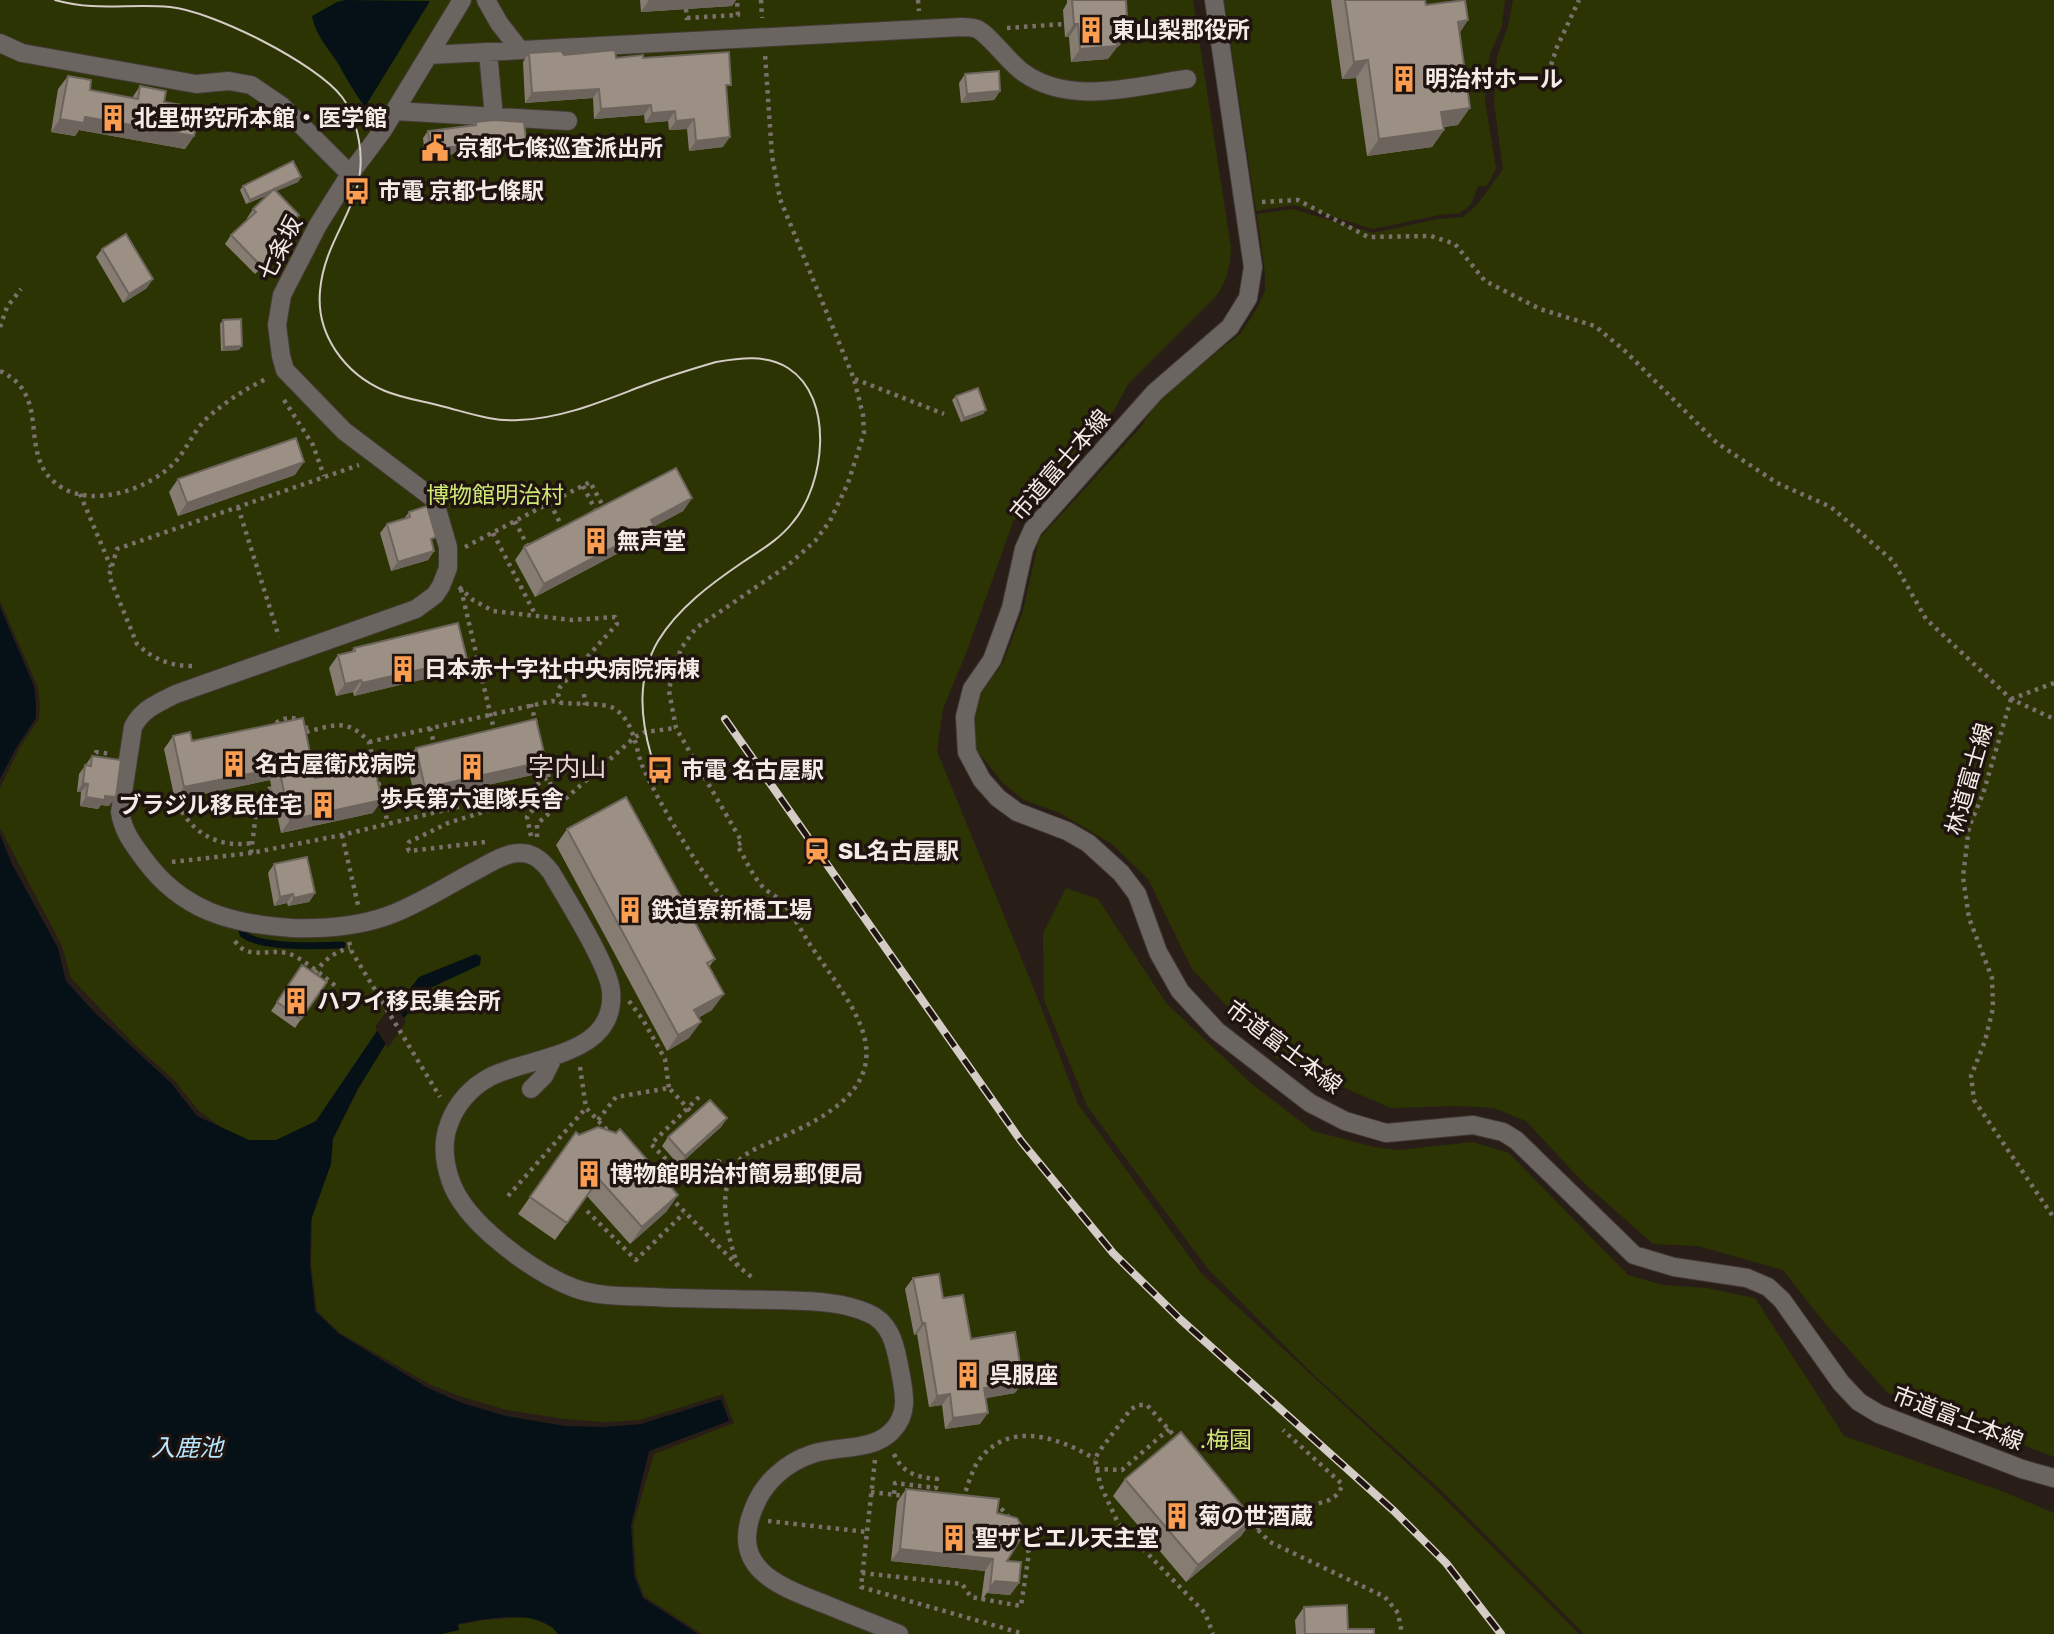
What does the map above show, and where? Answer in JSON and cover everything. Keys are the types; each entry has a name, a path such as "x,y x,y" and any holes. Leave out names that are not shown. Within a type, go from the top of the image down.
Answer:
{"street":[{"name":"七条坂","path":"285,370 277,325 282,295 318,225 395,111 462,0"},
{"path":"486,0 499,23 520,50"},
{"name":"市道富士本線","path":"1214,0 1253,267 1248,298 1230,327 1155,392 1033,529 1027,540 1006,621 992,660 972,689 965,717 967,752 982,780 998,798 1017,812 1067,831 1088,844 1114,866 1137,894 1158,952 1180,990 1217,1031 1310,1103 1345,1121 1386,1133 1458,1125 1503,1132 1528,1150 1634,1255 1674,1267 1747,1278 1768,1287 1782,1300 1841,1383 1859,1402 1879,1415 2022,1469 2054,1478"},
{"path":"429,55 763,38 835,39 950,27 978,30 1023,72 1064,90 1098,91 1187,79"},
{"path":"0,43 22,53 196,84 229,81 251,85 282,106 350,174"},
{"path":"488,52 494,117"},
{"path":"395,111 568,121"},
{"path":"285,370 344,430 434,499 449,555 446,575 435,595 416,609 270,650 146,709 133,727 120,812 124,832 146,862 186,900 230,920 315,929 362,923 397,912 510,855 535,855 544,863 609,980 609,1012 602,1027 591,1039 554,1056 490,1077 474,1087 462,1100 446,1131 444,1149 451,1185 460,1201 485,1229 513,1253 543,1273 576,1289 632,1297 806,1300 866,1311 878,1319 894,1342 906,1401 897,1425 877,1443 812,1454 778,1473 763,1490 753,1510 747,1532 748,1544 757,1567 774,1583 899,1634"},
{"path":"531,1089 544,1076 554,1056"}],"path":[{"path":"687,18 738,15 737,0"},
{"path":"1543,89 1557,47 1579,0"},
{"path":"978,30 1064,24"},
{"path":"738,1266 729,1238 726,1214 726,1194 737,1162 751,1151 823,1117 853,1091 864,1070 867,1057 865,1041 853,1010 783,903 762,887 737,845 742,842 676,728 670,703 670,680 677,657 688,637 705,621 797,559 815,541 836,510 864,433 855,379 780,199 772,156 763,38"},
{"path":"1244,205 1298,200 1368,237 1431,236 1455,244 1485,281 1540,309 1595,326 1625,351 1717,443 1777,483 1830,507 1893,561 1926,619 2011,699 2054,719"},
{"path":"0,327 7,307 21,289"},
{"path":"0,371 17,380 27,394 38,456 46,473 60,486 80,494 100,495 124,491 154,479 173,464 203,422 227,401 285,370"},
{"path":"855,379 944,414"},
{"path":"281,396 313,445 324,476"},
{"path":"204,665 180,666 168,663 146,652 137,644 109,576 117,549 356,465 390,464"},
{"path":"449,555 590,482 606,512"},
{"path":"583,486 598,516"},
{"path":"80,494 111,568"},
{"path":"550,503 561,525"},
{"path":"238,507 279,637"},
{"path":"515,521 530,552"},
{"path":"493,533 536,614"},
{"path":"446,575 473,600 493,611 586,620 614,617 617,621 560,687 558,694 562,704"},
{"path":"461,588 496,740"},
{"path":"270,650 279,637"},
{"path":"270,650 279,637"},
{"path":"457,664 477,659"},
{"name":"林道富士線","path":"2054,683 2011,699 1983,794 1969,827 1963,877 1969,918 1992,978 1993,1008 1985,1041 1970,1076 1974,1100 2054,1218"},
{"path":"584,694 585,705"},
{"path":"369,742 552,701 562,704 602,704 617,710 635,737 645,773 688,848 724,901 737,912 753,918 790,914"},
{"path":"531,704 537,728"},
{"path":"276,723 285,719 298,719 306,724 308,743"},
{"path":"306,733 332,726 349,726 357,729 369,742 388,824"},
{"path":"430,728 436,754"},
{"path":"537,824 635,737 645,732 676,728"},
{"path":"530,830 527,817 551,787 543,752"},
{"path":"305,781 315,776 373,762"},
{"path":"146,862 183,862 251,853 342,835 509,795 535,786 548,777"},
{"path":"251,853 260,800 269,789 281,786"},
{"path":"509,786 509,795 503,806 442,825 407,846 409,851 496,841 504,844 510,855"},
{"path":"447,801 449,809"},
{"path":"177,804 187,820 208,837 225,844 252,843"},
{"path":"342,835 359,912"},
{"path":"230,920 231,933 240,948 252,953 290,954 337,987"},
{"path":"311,979 333,954 350,946 442,1100"},
{"path":"628,1000 665,1059 669,1088 690,1110"},
{"path":"581,1074 586,1108 615,1138"},
{"path":"597,1120 616,1097 669,1088"},
{"path":"699,1097 690,1110 651,1144 692,1186 718,1161 733,1169"},
{"path":"508,1196 586,1108"},
{"path":"667,1194 738,1266 759,1282"},
{"path":"587,1211 636,1260 684,1213"},
{"path":"1186,1450 1147,1405 1139,1405 1131,1409 1095,1459 1096,1469 1118,1523 1205,1613 1213,1634"},
{"path":"1096,1469 1122,1470 1169,1429"},
{"path":"1257,1530 1293,1509 1332,1499 1341,1489 1342,1484 1283,1430"},
{"path":"974,1503 962,1502 976,1465 998,1443 1034,1435 1074,1446 1095,1459"},
{"path":"875,1461 861,1587 1024,1634"},
{"path":"894,1494 895,1483 936,1488 937,1479 914,1476 898,1464"},
{"path":"872,1492 908,1496"},
{"path":"862,1573 962,1584 971,1597 1021,1605 1028,1562 1027,1543 1018,1527 999,1506 986,1505"},
{"path":"1239,1510 1269,1542 1385,1597 1398,1613 1402,1634"},
{"path":"767,1521 867,1532"}],"green space":[{"name":"博物館明治村","path":"0,0 1193,0 1231,248 1227,274 1216,296 1128,384 1115,409 1013,522 967,651 943,709 937,751 1078,1104 1202,1274 1440,1494 1579,1634 702,1634 644,1596 636,1574 633,1526 654,1454 734,1423 723,1394 640,1420 604,1422 507,1410 431,1385 340,1333 317,1311 311,1264 312,1220 287,1169 266,1160 199,1111 174,1080 135,1045 71,978 62,946 0,828 0,788 19,749 39,719 40,704 38,687 0,601"},
{"path":"1224,0 1505,0 1502,26 1490,54 1485,101 1496,168 1487,186 1478,186 1471,204 1460,213 1373,229 1294,205 1256,211"},
{"path":"1513,0 2054,0 2054,1457 1888,1393 1823,1321 1783,1270 1698,1246 1653,1244 1582,1181 1526,1121 1494,1108 1391,1108 1276,1058 1192,969 1148,879 1112,844 1060,813 1024,800 1003,783 975,748 975,711 981,693 1002,665 1023,611 1039,539 1140,428 1161,397 1241,333 1259,305 1265,290 1265,274 1257,214 1293,209 1373,233 1438,219 1463,217 1477,205 1503,169 1494,103 1497,57 1508,26"},
{"path":"1066,888 1098,899 1166,1003 1253,1085 1313,1131 1374,1147 1399,1150 1473,1142 1509,1153 1628,1275 1663,1285 1707,1288 1755,1298 1844,1436 2004,1492 2054,1513 2054,1634 1584,1634 1442,1491 1315,1376 1208,1269 1087,1106 1044,1000 1043,933"},
{"path":"529,1617 554,1628 557,1634 442,1634 459,1630 458,1625 482,1620"}],"water":[{"path":"345,0 430,1 365,107 319,36 312,16"},
{"path":"0,607 34,686 36,718 0,779"},
{"name":"入鹿池","path":"0,835 12,864 58,948 66,981 95,1013 171,1083 197,1116 249,1140 276,1140 316,1121 379,1028 419,977 476,954 481,957 480,965 428,989 395,1029 358,1089 333,1139 331,1164 311,1220 310,1265 315,1311 339,1334 428,1388 462,1403 506,1416 565,1426 604,1427 641,1424 721,1399 729,1421 649,1451 631,1525 634,1575 643,1598 698,1634 558,1634 539,1620 511,1617 458,1624 459,1630 441,1634 0,1634"}],"pier":[{"path":"394,1002 406,1022 388,1048 375,1027"}],"building":[{"name":"東山梨郡役所","path":"1072,0 1126,0 1128,33 1116,34 1117,46 1080,49"},
{"name":"明治村ホール","path":"1345,0 1425,0 1426,5 1465,0 1468,20 1458,22 1470,108 1441,112 1444,130 1379,139 1368,60 1354,62"},
{"path":"615,50 616,58 729,52 731,85 726,85 730,137 696,141 694,119 676,121 675,111 652,113 651,105 601,109 599,89 532,93 529,53 561,51 564,55"},
{"path":"999,71 1000,91 967,94 965,74"},
{"path":"68,76 91,80 90,90 138,99 140,86 166,91 164,102 200,108 194,136 85,117 84,123 60,119"},
{"path":"494,120 524,122 526,140 431,149 428,131"},
{"path":"293,161 301,177 250,200 243,186"},
{"path":"274,189 299,215 272,241 279,248 261,266 231,235 256,212 253,209"},
{"path":"126,234 153,279 129,294 102,249"},
{"path":"241,319 242,346 224,347 223,320"},
{"path":"978,388 986,410 964,418 956,396"},
{"path":"296,438 304,462 187,503 178,479"},
{"name":"無声堂","path":"676,468 692,498 651,520 654,526 544,584 524,547"},
{"path":"427,506 436,537 431,539 434,551 398,562 387,524 410,517 409,512"},
{"name":"日本赤十字社中央病院病棟","path":"458,623 467,659 362,683 361,680 345,684 338,655 355,651 354,648"},
{"path":"303,718 315,778 374,766 382,800 290,820 279,768 184,787 173,736 190,732 192,741"},
{"name":"歩兵第六連隊兵舎","path":"536,719 546,761 425,788 416,748"},
{"path":"92,756 121,760 116,797 105,796 105,800 86,797 88,784 83,783 85,765 91,766"},
{"name":"鉄道寮新橋工場","path":"626,797 715,959 707,963 724,994 694,1010 701,1022 678,1035 567,829"},
{"name":"ブラジル移民住宅","path":"307,857 315,893 294,898 293,894 280,897 274,864"},
{"name":"ハワイ移民集会所","path":"302,965 327,982 301,1019 277,1002"},
{"path":"710,1100 727,1118 685,1156 668,1137"},
{"name":"博物館明治村簡易郵便局","path":"598,1127 616,1133 620,1129 678,1195 642,1227 599,1179 567,1223 530,1197 576,1132 579,1135"},
{"path":"939,1274 943,1298 963,1295 971,1339 1015,1332 1023,1382 984,1388 988,1413 953,1418 950,1394 937,1396 925,1323 922,1323 913,1278"},
{"name":"菊の世酒蔵","path":"1181,1432 1253,1519 1198,1565 1125,1479"},
{"name":"聖ザビエル天主堂","path":"906,1489 999,1499 997,1513 1017,1518 1023,1528 1023,1534 1007,1561 1021,1562 1019,1583 995,1581 990,1589 993,1559 900,1549"},
{"path":"1347,1605 1348,1629 1374,1629 1374,1634 1305,1634 1304,1607"}],"waterway":[{"path":"241,928 243,934 263,942 342,945"}],"tram line":[{"path":"55,0 85,6 170,7 211,18 287,55 310,69 342,97 351,112 356,129 361,163 353,200 324,270 320,307 328,337 336,351 357,374 371,384 405,398 499,420 519,420 567,412 680,373 734,359 771,361 788,368 803,382 813,399 819,420 820,442 818,464 804,506 788,528 770,544 696,597 675,618 658,641 646,669 642,697 644,726 651,755"}],"railway":[{"path":"725,719 1021,1141 1113,1253 1180,1319 1394,1511 1446,1563 1501,1634"}],"place":[{"name":"東山梨郡役所","path":"1091,30"},
{"name":"明治村ホール","path":"1404,79"},
{"name":"北里研究所本館・医学館","path":"113,118"},
{"name":"京都七條巡査派出所","path":"435,148"},
{"name":"市電 京都七條駅","path":"357,191"},
{"name":"無声堂","path":"596,541"},
{"name":"日本赤十字社中央病院病棟","path":"403,669"},
{"name":"名古屋衛戍病院","path":"234,764"},
{"name":"歩兵第六連隊兵舎","path":"472,767"},
{"name":"市電 名古屋駅","path":"660,770"},
{"name":"ブラジル移民住宅","path":"323,805"},
{"name":"SL名古屋駅","path":"817,851"},
{"name":"鉄道寮新橋工場","path":"630,910"},
{"name":"ハワイ移民集会所","path":"296,1001"},
{"name":"博物館明治村簡易郵便局","path":"589,1174"},
{"name":"呉服座","path":"968,1375"},
{"name":"菊の世酒蔵","path":"1177,1516"},
{"name":"聖ザビエル天主堂","path":"954,1538"}],"district":[{"name":"字内山","path":"567,767"}],"park label":[{"name":".梅園","path":"1226,1440"}]}
